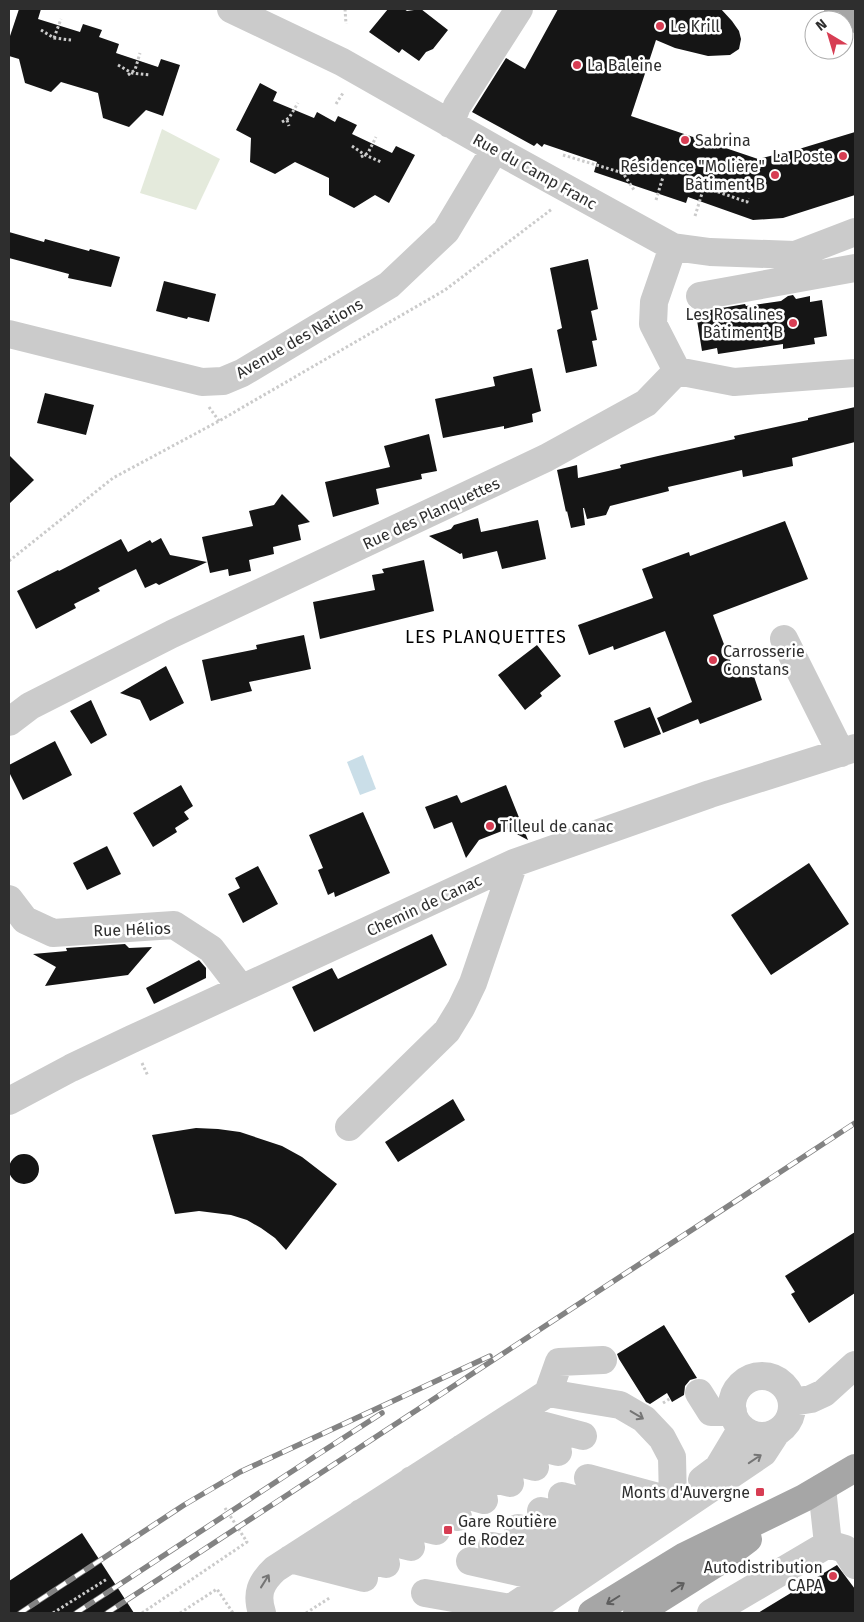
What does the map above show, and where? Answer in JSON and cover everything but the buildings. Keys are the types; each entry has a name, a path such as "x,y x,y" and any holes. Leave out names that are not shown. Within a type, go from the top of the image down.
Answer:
{"main road":[{"path":"838,9 855,18"},
{"path":"592,1613 685,1556 813,1493 855,1468"},
{"path":"644,1612 715,1564 813,1493"}],"street":[{"name":"Rue du Camp Franc","path":"230,9 342,62 673,247 710,252 795,255 849,242"},
{"path":"450,124 457,106 519,9"},
{"name":"Avenue des Nations","path":"9,334 202,382 223,381 236,376 389,285 446,232 495,149"},
{"path":"673,247 654,302 653,324 677,371 734,382 855,373"},
{"path":"700,296 855,268"},
{"name":"Rue des Planquettes","path":"9,722 39,702 172,634 546,458 646,403 677,371"},
{"path":"784,639 848,750"},
{"name":"Chemin de Canac","path":"9,1102 71,1068 514,863 710,794 848,750"},
{"path":"349,1127 447,1031 461,1008 473,982 514,863"},
{"name":"Rue Hélios","path":"9,899 25,920 53,933 174,925 211,949 241,988"},
{"path":"262,1613 259,1602 260,1590 265,1578 275,1569 541,1398 559,1362 603,1360"},
{"path":"792,1402 811,1399 824,1393 855,1365"},
{"path":"758,1376 776,1379 784,1385 792,1402 792,1411 784,1427 776,1433 767,1436 749,1433 737,1420 732,1403 740,1385 748,1379 758,1376"},
{"path":"699,1393 711,1412 737,1420"},
{"path":"541,1398 609,1419"},
{"path":"541,1398 620,1405 644,1419 662,1438 672,1458 673,1501"},
{"path":"511,1417 583,1436"},
{"path":"517,1608 553,1580 648,1518 718,1468 737,1420"},
{"path":"435,1586 517,1608 763,1453 776,1433"},
{"path":"484,1434 558,1452"},
{"path":"462,1448 535,1467"},
{"path":"437,1465 510,1483"},
{"path":"588,1478 673,1501"},
{"path":"412,1480 484,1500"},
{"path":"813,1493 828,1544"},
{"path":"361,1513 447,1524 387,1497"},
{"path":"626,1532 552,1504 648,1518"},
{"path":"518,1528 589,1557"},
{"path":"337,1529 411,1548"},
{"path":"711,1613 828,1544 845,1549 855,1565"},
{"path":"492,1546 589,1557"},
{"path":"301,1552 386,1564"},
{"path":"301,1552 364,1578"},
{"path":"470,1561 553,1580"}],"path":[{"path":"345,9 346,24"},
{"path":"55,40 62,19"},
{"path":"41,30 55,40 71,40"},
{"path":"128,75 135,70 140,53"},
{"path":"118,65 132,72 150,75"},
{"path":"132,72 135,77"},
{"path":"336,104 344,92"},
{"path":"282,122 289,118 298,104"},
{"path":"287,120 290,126"},
{"path":"360,157 368,153 376,137"},
{"path":"352,146 365,155 381,162"},
{"path":"554,152 623,173 634,190"},
{"path":"365,155 367,160"},
{"path":"656,200 663,178"},
{"path":"695,216 704,188 747,202 748,198"},
{"path":"9,561 113,478 214,424 445,290 553,208"},
{"path":"142,1613 247,1542 225,1508"},
{"path":"53,1613 107,1579"},
{"path":"180,1613 217,1589 233,1613"}],"shaded area":[{"path":"162,129 220,159 196,210 140,193"}],"water":[{"path":"363,755 376,789 360,795 347,762"}],"railway":[{"path":"107,1613 855,1123"},
{"path":"20,1613 184,1505 240,1472 490,1356"},
{"path":"76,1613 382,1413"}],"place":[{"name":"Le Krill","path":"660,26"},
{"name":"La Baleine","path":"577,65"},
{"name":"Sabrina","path":"685,140"},
{"name":"La Poste","path":"843,156"},
{"name":"Résidence \"Molière\" Bâtiment B","path":"775,175"},
{"name":"Les Rosalines Bâtiment B","path":"793,323"},
{"name":"Carrosserie Constans","path":"713,660"},
{"name":"Tilleul de canac","path":"490,826"},
{"name":"Monts d'Auvergne","path":"760,1492"},
{"name":"Gare Routière de Rodez","path":"448,1530"},
{"name":"Autodistribution CAPA","path":"833,1576"}],"district":[{"name":"LES PLANQUETTES","path":"486,637"}]}
